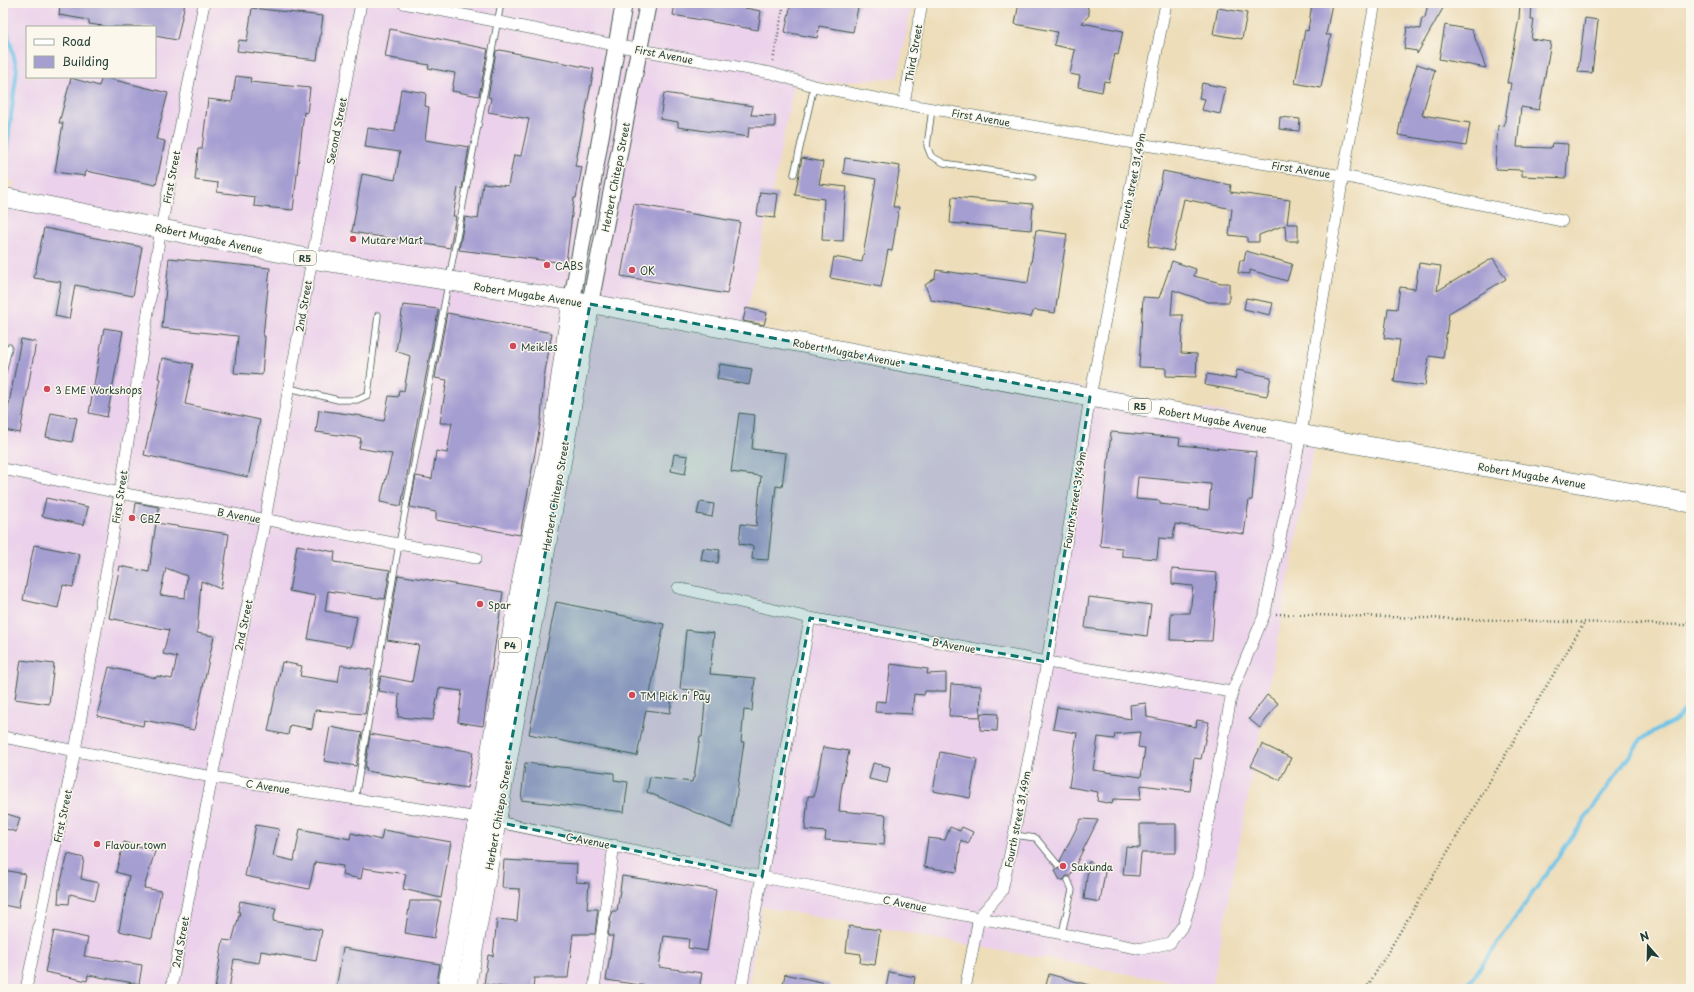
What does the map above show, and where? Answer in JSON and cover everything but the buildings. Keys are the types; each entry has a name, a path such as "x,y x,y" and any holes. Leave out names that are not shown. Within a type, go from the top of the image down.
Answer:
{"highway":[{"name":"Robert Mugabe Avenue","path":"3,197 312,260 581,302 1090,398 1691,503"},
{"name":"Herbert Chitepo Street","path":"466,989 488,820 524,568 581,302"},
{"name":"Herbert Chitepo Street","path":"447,989 488,820"}],"main road":[{"name":"Herbert Chitepo Street","path":"581,302 624,3"},
{"name":"Herbert Chitepo Street","path":"581,302 640,50 648,3"}],"street":[{"name":"First Street","path":"26,989 75,751 120,493 161,228 204,3"},
{"name":"Second Street","path":"312,260 361,3"},
{"name":"First Avenue","path":"403,3 617,44 640,50 771,73 814,86 904,104 1139,144 1343,176 1562,221"},
{"name":"Third Street","path":"904,104 922,3"},
{"name":"Fourth street 31,49m","path":"979,917 1002,891 1014,835 1047,662 1090,398 1166,3"},
{"path":"1232,692 1265,613 1301,434 1343,176 1375,3"},
{"name":"2nd Street","path":"171,989 212,777 265,520 312,260"},
{"name":"B Avenue","path":"3,469 120,493 476,558"},
{"name":"B Avenue","path":"678,588 810,618 1047,662 1232,692"},
{"path":"741,989 810,618"},
{"name":"C Avenue","path":"3,737 212,777 488,820 762,877 1142,949 1170,943 1184,924 1198,876 1232,692"},
{"path":"594,989 614,845"},
{"path":"965,989 979,917"}],"lane":[{"path":"355,799 399,544 501,3"},
{"path":"794,174 814,86"},
{"path":"932,109 927,146 931,156 944,163 1033,177"},
{"path":"289,388 338,400 357,400 368,395 378,315"},
{"path":"3,372 9,347"},
{"path":"1014,835 1036,838 1058,865"},
{"path":"1062,933 1072,890 1068,880"}],"path":[{"path":"771,73 784,3"},
{"path":"1265,613 1684,625 1691,620"},
{"path":"1366,989 1584,622"}],"highlighted area":[{"path":"590,304 1090,397 1047,662 810,618 762,877 497,822"}],"shaded area":[{"path":"3,3 912,3 898,77 794,86 744,327 1317,429 1212,989 762,907 748,989 3,989 3,214 15,182 3,178"}],"waterway":[{"path":"3,15 17,69 3,179"},
{"path":"1465,989 1642,738 1675,721 1691,703"}],"place":[{"name":"Mutare Mart","path":"353,239"},
{"name":"CABS","path":"547,265"},
{"name":"OK","path":"632,270"},
{"name":"Meikles","path":"513,346"},
{"name":"3 EME Workshops","path":"47,389"},
{"name":"CBZ","path":"132,518"},
{"name":"Spar","path":"480,604"},
{"name":"TM Pick n' Pay","path":"632,695"},
{"name":"Flavour town","path":"97,844"},
{"name":"Sakunda","path":"1063,866"}]}
